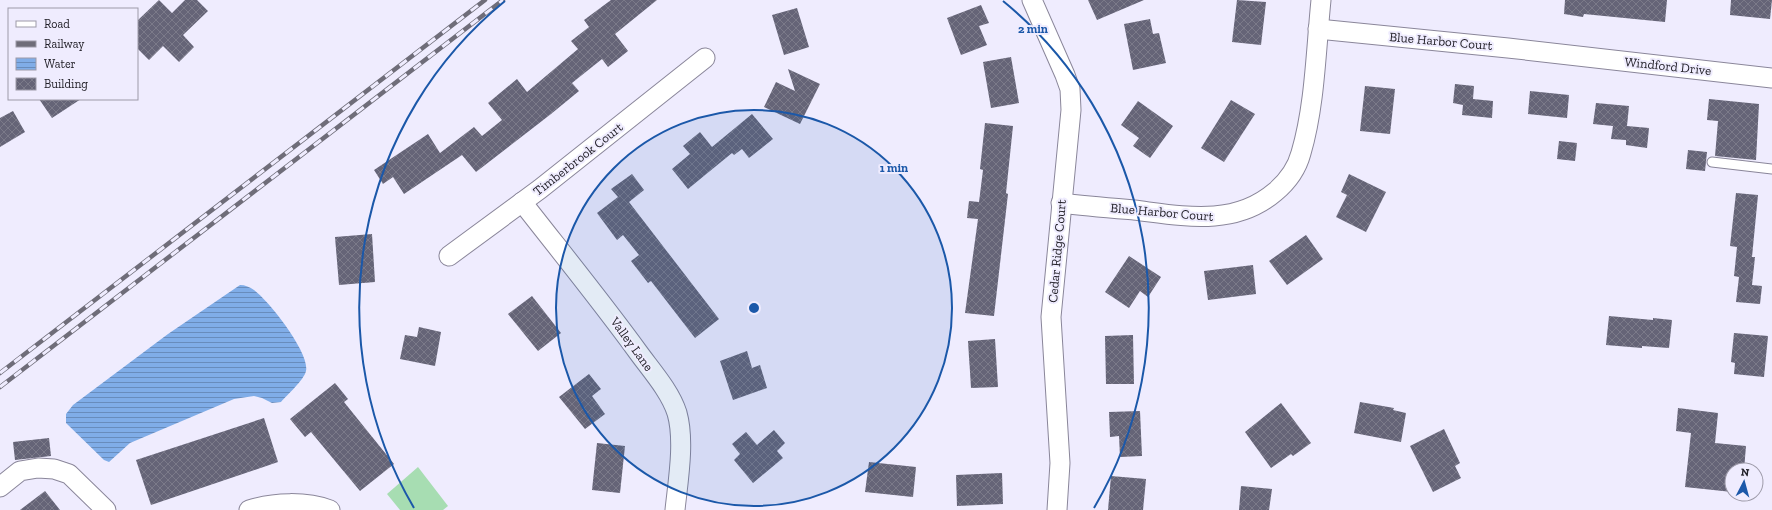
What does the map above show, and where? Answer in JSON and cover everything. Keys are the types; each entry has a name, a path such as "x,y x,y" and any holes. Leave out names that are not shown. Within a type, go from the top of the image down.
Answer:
{"street":[{"name":"Cedar Ridge Court","path":"1032,0 1059,58 1070,89 1072,110 1061,203 1051,317 1060,463 1057,510"},
{"name":"Blue Harbor Court","path":"1061,203 1182,216 1208,217 1226,216 1244,211 1266,200 1283,186 1296,166 1301,154 1307,130 1321,0"},
{"name":"Blue Harbor Court","path":"1318,29 1564,54"},
{"name":"Windford Drive","path":"1564,54 1772,78"},
{"name":"Timberbrook Court","path":"449,256 522,202 705,58"},
{"name":"Valley Lane","path":"522,202 662,384 678,414 680,439 675,510"},
{"path":"0,486 20,472 38,468 54,469 70,474 106,510"},
{"path":"249,510 281,505 308,504 330,510"}],"lane":[{"path":"1712,162 1772,169"}],"green space":[{"path":"418,467 448,506 443,510 400,510 387,494"}],"water":[{"path":"240,285 252,289 269,305 295,340 306,363 305,375 281,402 272,403 254,396 234,399 130,443 109,462 104,460 66,423 66,414 73,405 168,334"}],"building":[{"path":"159,0 172,13 185,0 197,0 208,11 183,35 194,47 179,62 163,46 149,60 138,49 138,20"},
{"path":"611,0 657,0 615,34 628,51 608,67 602,59 572,83 579,91 551,114 476,172 462,155 404,194 393,177 383,184 374,170 428,134 440,153 474,127 482,136 502,120 488,103 517,79 527,92 578,49 571,41 589,27 584,20"},
{"path":"1088,0 1144,0 1097,20"},
{"path":"1237,0 1266,2 1261,45 1232,42"},
{"path":"1565,0 1667,0 1665,22 1584,14 1583,17 1564,14"},
{"path":"1731,0 1772,0 1770,19 1730,15"},
{"path":"981,5 989,23 979,26 987,45 961,55 947,18"},
{"path":"797,8 809,47 784,55 772,15"},
{"path":"1150,19 1153,34 1159,33 1166,63 1133,70 1124,24"},
{"path":"1011,57 1019,103 991,108 983,62"},
{"path":"788,69 820,84 800,124 764,107 776,82 795,91"},
{"path":"1455,84 1474,86 1473,99 1493,101 1492,118 1462,115 1463,105 1453,103"},
{"path":"1365,86 1395,89 1390,134 1360,131"},
{"path":"1530,91 1569,95 1567,118 1528,114"},
{"path":"1709,99 1759,104 1756,160 1715,156 1718,121 1707,120"},
{"path":"40,100 79,100 52,118"},
{"path":"1231,100 1255,114 1224,162 1201,148"},
{"path":"1138,101 1173,126 1150,158 1133,146 1139,138 1121,125"},
{"path":"1596,103 1629,106 1627,126 1649,128 1647,148 1626,145 1626,140 1611,139 1613,126 1593,124"},
{"path":"13,111 25,132 0,147 0,118"},
{"path":"752,114 773,139 749,158 742,149 734,155 732,153 688,189 672,169 690,154 683,146 700,132 712,147"},
{"path":"985,123 1013,126 1006,193 1008,194 994,316 965,313 978,219 967,218 969,201 979,202 983,170 980,169"},
{"path":"1559,141 1577,143 1575,161 1557,159"},
{"path":"1688,150 1707,152 1705,171 1686,169"},
{"path":"632,174 644,190 629,202 719,319 695,338 651,281 648,283 631,261 639,255 623,235 617,240 597,213 618,197 611,189"},
{"path":"1349,174 1386,192 1366,232 1336,217 1347,195 1341,192"},
{"path":"1736,193 1758,195 1752,257 1755,257 1752,285 1762,286 1760,304 1736,302 1739,277 1734,276 1737,247 1730,246"},
{"path":"372,234 375,282 339,285 335,237"},
{"path":"1306,235 1323,259 1287,285 1269,261"},
{"path":"1129,256 1161,277 1148,297 1140,291 1129,308 1105,292"},
{"path":"1253,265 1256,294 1208,300 1204,271"},
{"path":"532,296 561,333 538,351 508,314"},
{"path":"1609,316 1653,320 1653,318 1672,320 1669,348 1642,346 1642,348 1606,345"},
{"path":"419,327 441,332 435,366 400,359 405,335 417,337"},
{"path":"1734,333 1768,336 1764,377 1734,374 1735,363 1731,362"},
{"path":"1133,335 1134,384 1106,384 1105,336"},
{"path":"995,339 998,387 971,388 968,341"},
{"path":"747,351 752,368 760,365 767,388 733,400 720,361"},
{"path":"589,374 601,389 592,396 605,414 585,429 559,397"},
{"path":"335,383 348,399 344,402 394,464 360,491 311,432 305,437 290,419"},
{"path":"1360,402 1394,408 1393,410 1406,413 1401,442 1354,433"},
{"path":"1281,403 1311,443 1293,456 1291,454 1271,468 1245,432"},
{"path":"1678,408 1718,413 1715,443 1746,446 1745,462 1724,462 1724,491 1685,487 1691,433 1676,431"},
{"path":"1140,411 1142,456 1120,457 1119,436 1110,437 1109,412"},
{"path":"264,418 278,462 151,505 136,460"},
{"path":"1444,429 1460,463 1455,466 1461,478 1433,492 1410,446"},
{"path":"774,430 785,443 777,451 783,458 753,483 734,460 740,454 732,444 746,432 757,445"},
{"path":"49,438 51,456 15,460 13,442"},
{"path":"597,443 625,446 620,493 592,490"},
{"path":"869,462 916,467 913,497 865,492"},
{"path":"1002,473 1003,504 957,506 956,475"},
{"path":"1111,476 1146,479 1143,510 1108,510"},
{"path":"1241,486 1272,489 1269,510 1239,510"},
{"path":"45,491 60,510 20,510"}],"railway":[{"path":"0,373 485,0"},
{"path":"0,387 503,0"}]}
